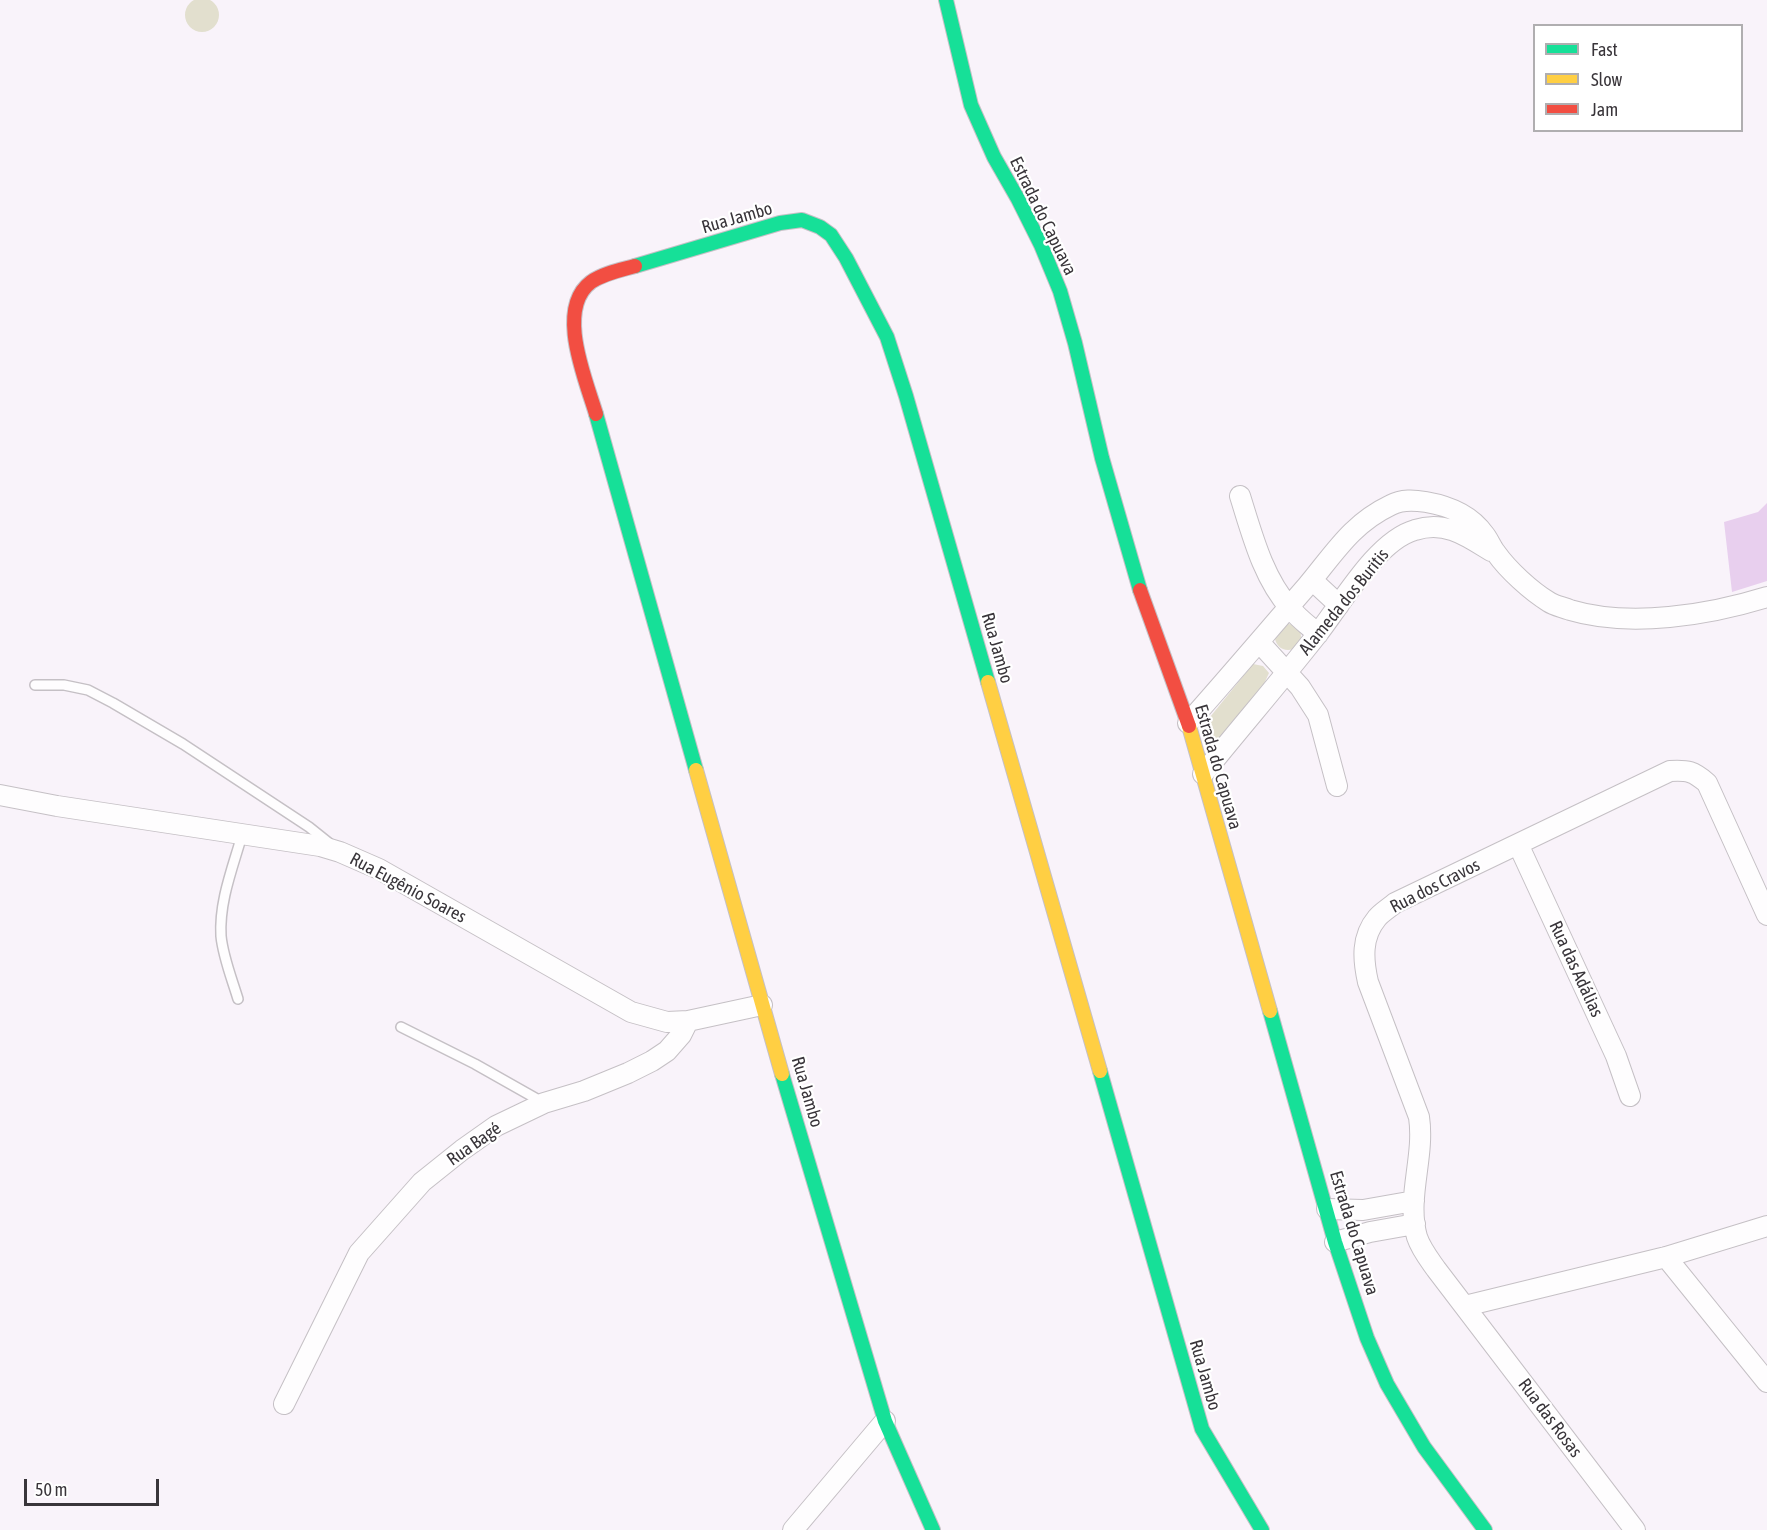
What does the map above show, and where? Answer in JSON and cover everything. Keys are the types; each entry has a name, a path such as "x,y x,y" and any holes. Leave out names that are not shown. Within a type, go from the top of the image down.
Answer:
{"street":[{"name":"Estrada do Capuava","path":"946,0 971,105 994,158 1041,245 1060,291 1127,547 1148,614 1188,723 1335,1242 1367,1338 1387,1384 1424,1447 1485,1530"},
{"name":"Rua Jambo","path":"933,1530 885,1421 762,1005 574,338 574,318 578,301 587,285 601,276 780,223 802,220 820,226 831,235 846,258 886,337 906,396 1202,1429 1262,1530"},
{"path":"1240,496 1266,570 1289,607 1318,634"},
{"name":"Alameda dos Buritis","path":"1188,723 1355,528 1392,504 1411,500 1453,508 1468,517 1485,535 1496,554"},
{"name":"Alameda dos Buritis","path":"1203,774 1318,634 1370,563 1394,540 1414,530 1435,527 1457,531 1496,554"},
{"path":"1496,554 1518,578 1550,603 1587,615 1647,619 1706,613 1767,597"},
{"path":"1312,580 1339,605"},
{"path":"1259,642 1300,687 1318,715 1337,786"},
{"name":"Rua dos Cravos","path":"1465,1306 1425,1254 1418,1238 1414,1201 1420,1153 1419,1117 1368,982 1364,962 1366,938 1377,918 1395,903 1670,771 1684,770 1696,773 1707,783 1767,915"},
{"name":"Rua Eugênio Soares","path":"0,795 57,806 320,846 340,852 379,869 632,1012 667,1022 688,1022"},
{"name":"Rua das Adálias","path":"1518,844 1616,1056 1630,1096"},
{"path":"688,1022 762,1005"},
{"name":"Rua Bagé","path":"284,1404 359,1254 422,1182 496,1126 544,1103 595,1086 652,1061 667,1051 681,1035 688,1022"},
{"path":"1327,1209 1363,1210 1414,1201"},
{"path":"1335,1242 1370,1232 1415,1224"},
{"path":"1465,1306 1666,1257 1767,1226"},
{"path":"1666,1257 1767,1382"},
{"name":"Rua das Rosas","path":"1465,1306 1635,1530"},
{"path":"793,1530 885,1421"}],"lane":[{"path":"35,685 64,685 88,690 113,703 183,744 309,827 340,852"},
{"path":"238,999 221,937 226,890 243,835"},
{"path":"401,1028 475,1064 544,1103"}],"shaded area":[{"path":"199,-1 214,3 219,15 214,27 202,32 190,27 185,15 190,3"},
{"path":"1767,503 1767,581 1732,592 1724,522 1758,512"},
{"path":"1288,624 1297,628 1301,637 1297,646 1288,650 1279,646 1275,637 1279,628"},
{"path":"1253,664 1263,666 1269,673 1263,686 1218,741 1208,735 1206,722"}],"traffic: fast":[{"path":"946,0 971,105 994,157 1041,245 1060,291 1075,343 1102,458 1140,590"},
{"path":"635,266 780,223 802,220 820,227 831,235 846,258 887,337 988,682"},
{"path":"596,414 696,770"},
{"path":"1270,1011 1335,1242 1367,1338 1387,1384 1424,1447 1485,1530"},
{"path":"1100,1071 1202,1429 1262,1530"},
{"path":"782,1074 885,1421 933,1530"}],"traffic: slow":[{"path":"988,682 1100,1071"},
{"path":"1189,726 1270,1011"},
{"path":"696,770 782,1074"}],"traffic: jam":[{"path":"596,414 576,345 575,309 580,294 591,282 607,274 635,266"},
{"path":"1140,590 1189,726"}]}
